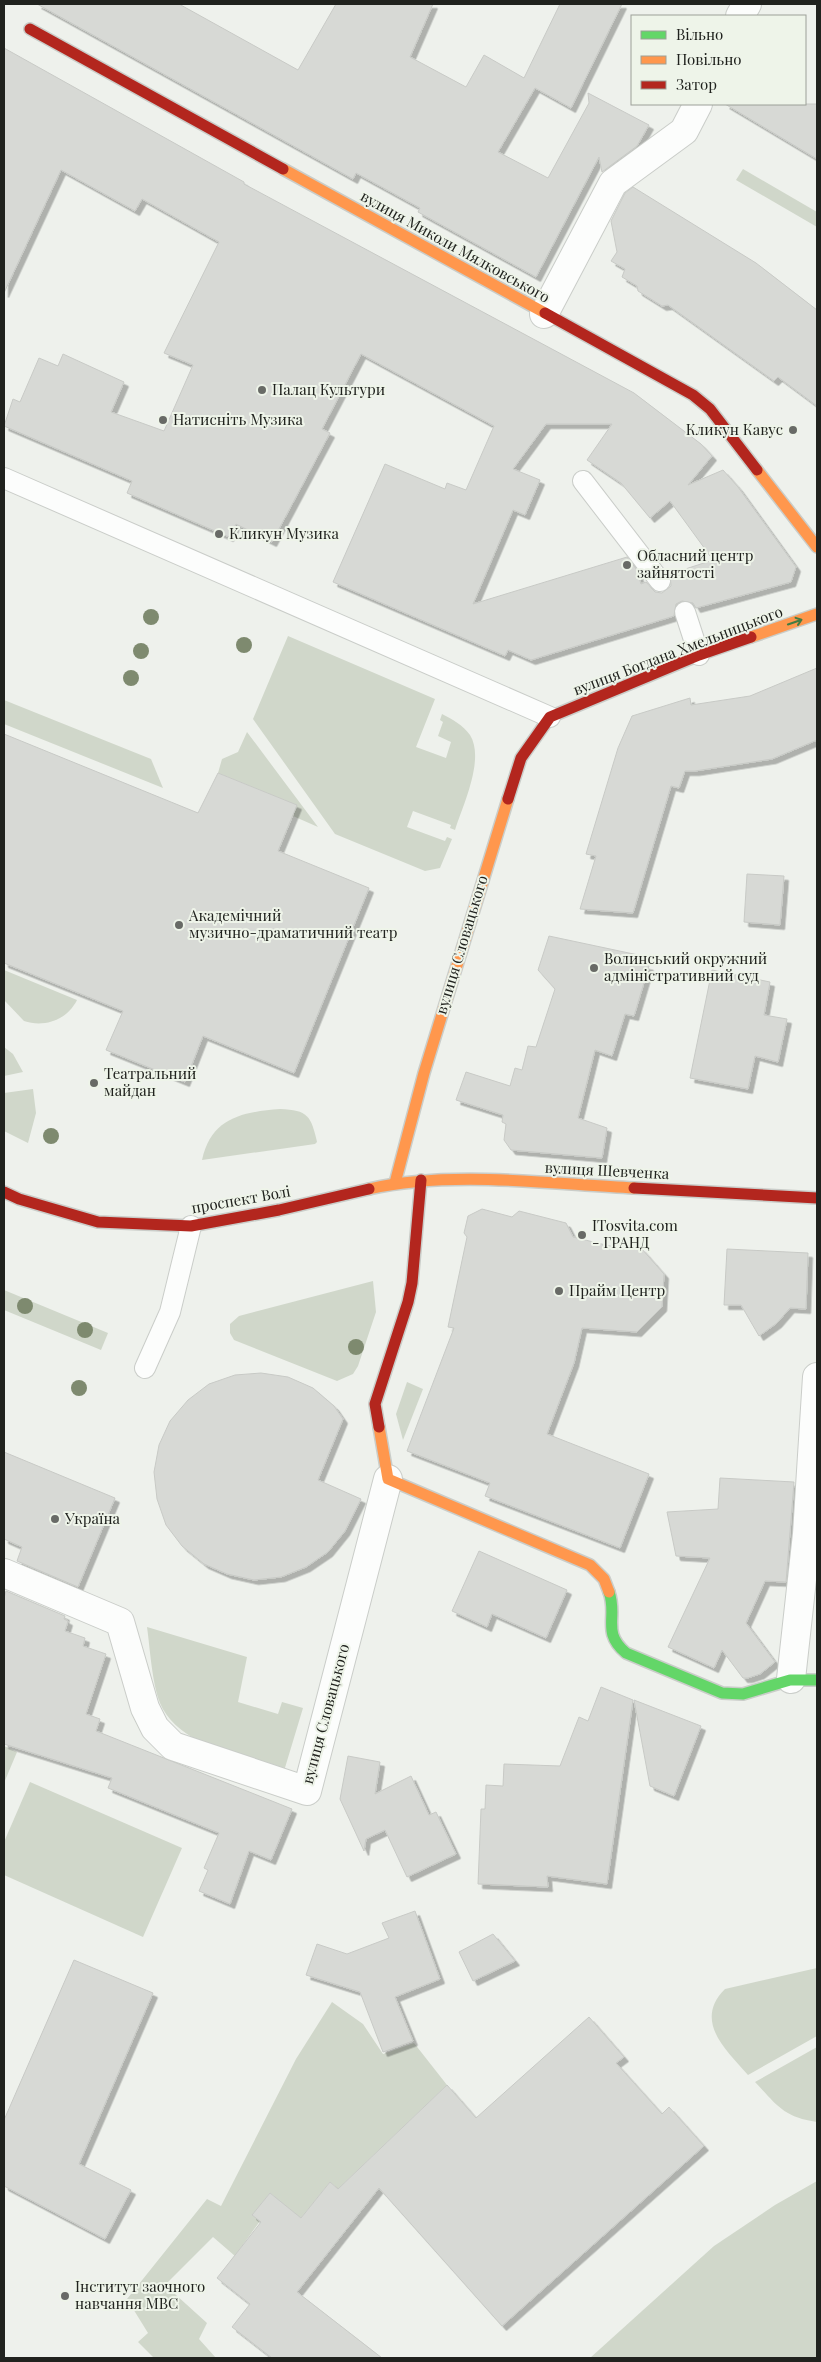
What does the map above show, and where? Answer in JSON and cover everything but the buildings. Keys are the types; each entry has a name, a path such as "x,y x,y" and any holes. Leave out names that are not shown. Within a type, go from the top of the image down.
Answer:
{"street":[{"path":"741,15 747,4"},
{"name":"вулиця Миколи Мялковського","path":"30,29 693,396 710,409 817,547"},
{"path":"544,314 613,183 684,131 697,105"},
{"name":"вулиця Богдана Хмельницького","path":"550,717 699,655 817,614"},
{"name":"вулиця Словацького","path":"395,1183 424,1073 521,758 550,717"},
{"name":"вулиця Словацького","path":"4,1573 120,1622 145,1708 155,1728 173,1746 306,1791 388,1479 375,1404 410,1292 421,1180"},
{"name":"вулиця Шевченка","path":"395,1183 421,1180 480,1180 817,1198"},
{"name":"проспект Волі","path":"4,1192 20,1199 98,1222 191,1226 279,1210 395,1183"},
{"path":"388,1479 590,1565 604,1579 612,1600 612,1628 615,1644 626,1653 722,1693 737,1696 753,1694 804,1680 807,1534 817,1377"}],"lane":[{"path":"4,478 550,717"},
{"path":"584,481 660,581"},
{"path":"685,612 699,655"},
{"path":"145,1368 170,1312 191,1226"}],"shaded area":[{"path":"743,169 817,212 817,227 736,180"},
{"path":"288,636 435,699 416,747 446,758 451,742 438,736 443,722 440,720 442,714 461,725 470,735 474,745 474,769 455,830 450,828 451,825 413,811 407,827 445,841 447,837 452,839 440,868 425,871 335,834 253,719"},
{"path":"4,700 151,759 163,788 4,724"},
{"path":"247,732 318,827 293,816 296,805 218,773 222,759 238,752"},
{"path":"4,970 77,1000 67,1013 54,1021 32,1023 24,1021 4,1000"},
{"path":"4,1047 13,1054 23,1072 4,1076"},
{"path":"33,1089 36,1113 28,1143 4,1131 4,1093"},
{"path":"280,1109 297,1111 307,1116 313,1126 317,1142 315,1144 202,1160 206,1146 213,1135 230,1120 253,1112"},
{"path":"373,1281 376,1312 358,1366 353,1374 337,1381 234,1340 230,1333 230,1324 239,1316"},
{"path":"4,1290 108,1333 101,1350 4,1310"},
{"path":"407,1382 423,1389 403,1440 396,1414"},
{"path":"147,1627 247,1657 238,1702 278,1714 282,1702 303,1708 284,1771 214,1748 196,1740 181,1730 169,1717 157,1695"},
{"path":"4,1746 17,1752 4,1783"},
{"path":"30,1782 182,1848 143,1937 4,1875 4,1842"},
{"path":"817,1968 817,2036 748,2075 716,2035 712,2024 712,2012 716,2001 725,1989"},
{"path":"332,2002 363,2024 383,2054 414,2043 447,2085 338,2189 330,2182 301,2218 270,2193 253,2215 260,2221 235,2256 213,2237 165,2285 207,2323 199,2339 216,2358 154,2358 138,2342 148,2333 127,2299 207,2199 221,2206 296,2059"},
{"path":"817,2047 817,2122 805,2120 788,2113 775,2103 755,2082"},
{"path":"817,2181 817,2358 590,2358 714,2246 775,2205"}],"traffic: fast":[{"path":"609,1592 612,1609 612,1631 618,1645 626,1653 722,1693 743,1694 790,1680 817,1680"}],"traffic: slow":[{"path":"283,169 545,313"},
{"path":"757,470 817,547"},
{"path":"751,637 817,614"},
{"path":"395,1183 424,1073 508,799"},
{"path":"369,1189 401,1183 467,1179 634,1188"},
{"path":"379,1427 388,1479 590,1565 604,1579 609,1592"}],"traffic: jam":[{"path":"30,29 283,169"},
{"path":"545,313 693,395 710,409 757,470"},
{"path":"508,799 521,758 550,717 699,655 751,637"},
{"path":"379,1427 375,1404 408,1302 412,1283 421,1180"},
{"path":"634,1188 817,1198"},
{"path":"4,1192 19,1199 98,1222 191,1226 279,1210 369,1189"}],"place":[{"name":"Палац Культури","path":"262,390"},
{"name":"Натисніть Музика","path":"163,420"},
{"name":"Кликун Кавус","path":"793,430"},
{"name":"Кликун Музика","path":"219,534"},
{"name":"Обласний центр зайнятості","path":"627,565"},
{"name":"Академічний музично-драматичний театр","path":"179,925"},
{"name":"Волинський окружний адміністративний суд","path":"594,968"},
{"name":"Театральний майдан","path":"94,1083"},
{"name":"ITosvita.com - ГРАНД","path":"582,1235"},
{"name":"Прайм Центр","path":"559,1291"},
{"name":"Україна","path":"55,1519"},
{"name":"Інститут заочного навчання МВС","path":"65,2296"}]}
